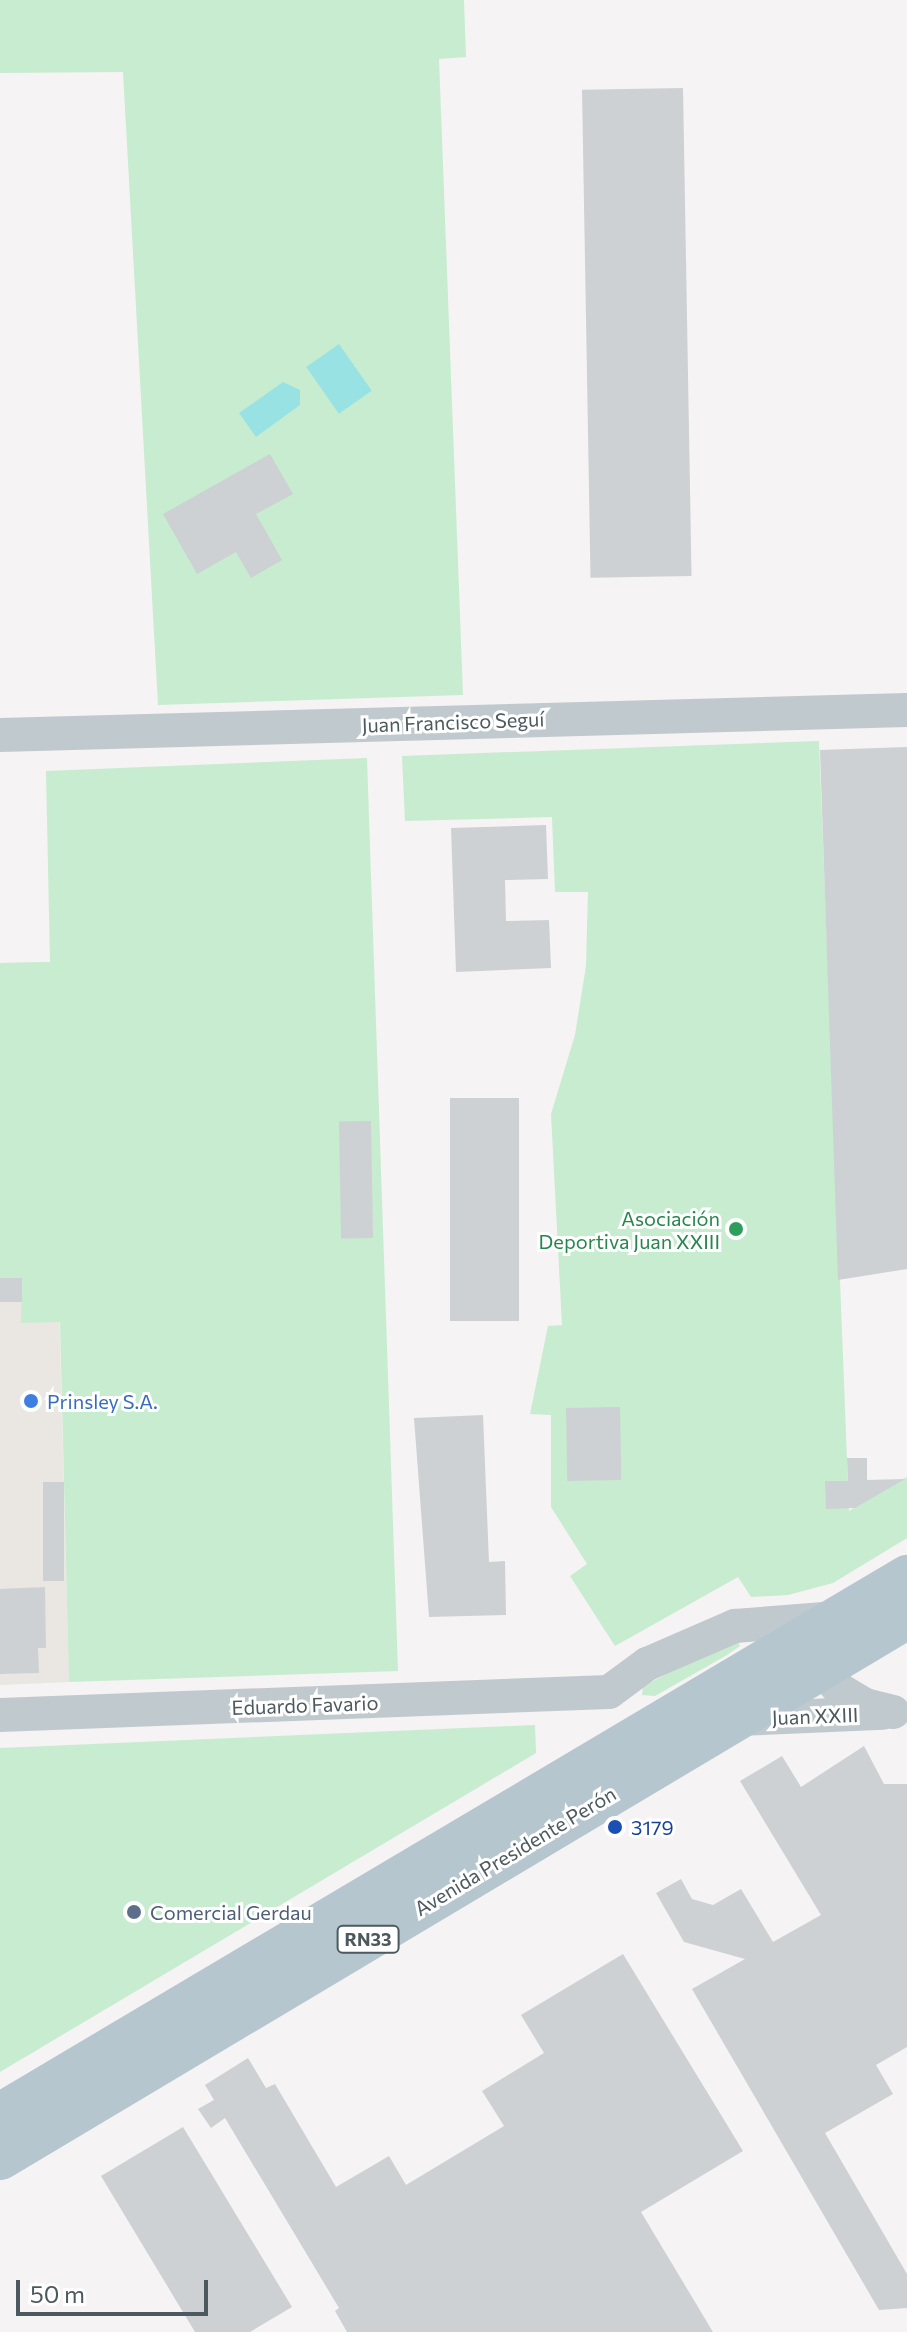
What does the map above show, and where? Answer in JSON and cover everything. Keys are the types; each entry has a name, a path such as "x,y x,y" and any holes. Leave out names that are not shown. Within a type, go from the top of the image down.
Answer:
{"main road":[{"name":"Avenida Presidente Perón","path":"0,2115 658,1746 737,1719 811,1655 840,1618 907,1577"},
{"name":"Avenida Presidente Perón","path":"0,2158 658,1746 811,1655 907,1617"}],"street":[{"name":"Juan Francisco Seguí","path":"0,735 907,710"},
{"path":"658,1746 609,1692 661,1656 735,1626 840,1618"},
{"path":"735,1626 811,1655"},
{"name":"Juan XXIII","path":"811,1655 840,1690 865,1705 900,1712"},
{"name":"Eduardo Favario","path":"0,1715 609,1692"},
{"name":"Juan XXIII","path":"737,1719 900,1712"}],"shaded area":[{"name":"Prinsley S.A.","path":"50,962 69,1682 0,1685 0,963"}],"green space":[{"path":"0,0 464,0 466,57 439,59 463,695 158,705 123,72 0,73"},
{"name":"Asociación Deportiva Juan XXIII","path":"819,741 849,1511 907,1477 907,1538 833,1583 788,1595 751,1597 738,1577 615,1646 570,1576 587,1564 551,1507 551,1415 530,1414 548,1326 562,1325 551,1114 575,1035 586,966 588,892 555,892 552,817 405,821 402,756"},
{"path":"367,758 398,1671 69,1682 60,1322 21,1323 22,1278 0,1278 0,963 50,962 46,771"},
{"path":"737,1640 740,1646 727,1655 655,1696 642,1695 643,1687 660,1677"},
{"name":"Comercial Gerdau","path":"535,1725 536,1753 0,2072 0,1748"}],"water":[{"path":"339,344 372,391 339,414 306,367"},
{"path":"283,382 300,390 300,405 256,437 239,413"}],"building":[{"path":"683,88 692,576 591,578 582,90"},
{"path":"270,454 293,494 256,514 282,560 251,578 236,552 197,574 163,514"},
{"path":"907,747 907,1269 838,1280 820,750"},
{"path":"546,825 548,879 505,880 506,921 549,920 551,968 456,972 451,828"},
{"path":"450,1098 519,1098 519,1321 450,1321"},
{"path":"371,1121 373,1238 341,1239 339,1122"},
{"path":"0,1278 22,1278 22,1302 0,1302"},
{"path":"620,1407 621,1480 567,1481 566,1408"},
{"path":"483,1415 489,1562 505,1561 506,1615 429,1617 414,1418"},
{"path":"847,1458 867,1458 867,1480 905,1479 855,1508 826,1509 825,1481 848,1481"},
{"path":"43,1482 64,1482 64,1581 43,1581"},
{"path":"45,1587 46,1648 38,1648 39,1673 0,1674 0,1589"},
{"path":"864,1746 884,1784 907,1784 907,2047 876,2065 893,2094 825,2133 907,2274 907,2308 879,2310 692,1989 745,1959 684,1942 656,1893 681,1879 692,1899 713,1905 741,1889 773,1942 821,1915 740,1781 782,1756 801,1787"},
{"path":"623,1954 743,2151 641,2212 713,2332 347,2332 335,2311 339,2308 225,2118 211,2128 198,2109 214,2100 205,2085 248,2058 266,2088 275,2084 336,2187 389,2156 406,2185 504,2126 482,2091 544,2053 521,2015"},
{"path":"183,2127 292,2307 250,2332 195,2332 101,2176"}],"place":[{"name":"Asociación Deportiva Juan XXIII","path":"736,1229"},
{"name":"Prinsley S.A.","path":"31,1401"},
{"name":"3179","path":"615,1827"},
{"name":"Comercial Gerdau","path":"134,1912"}]}
